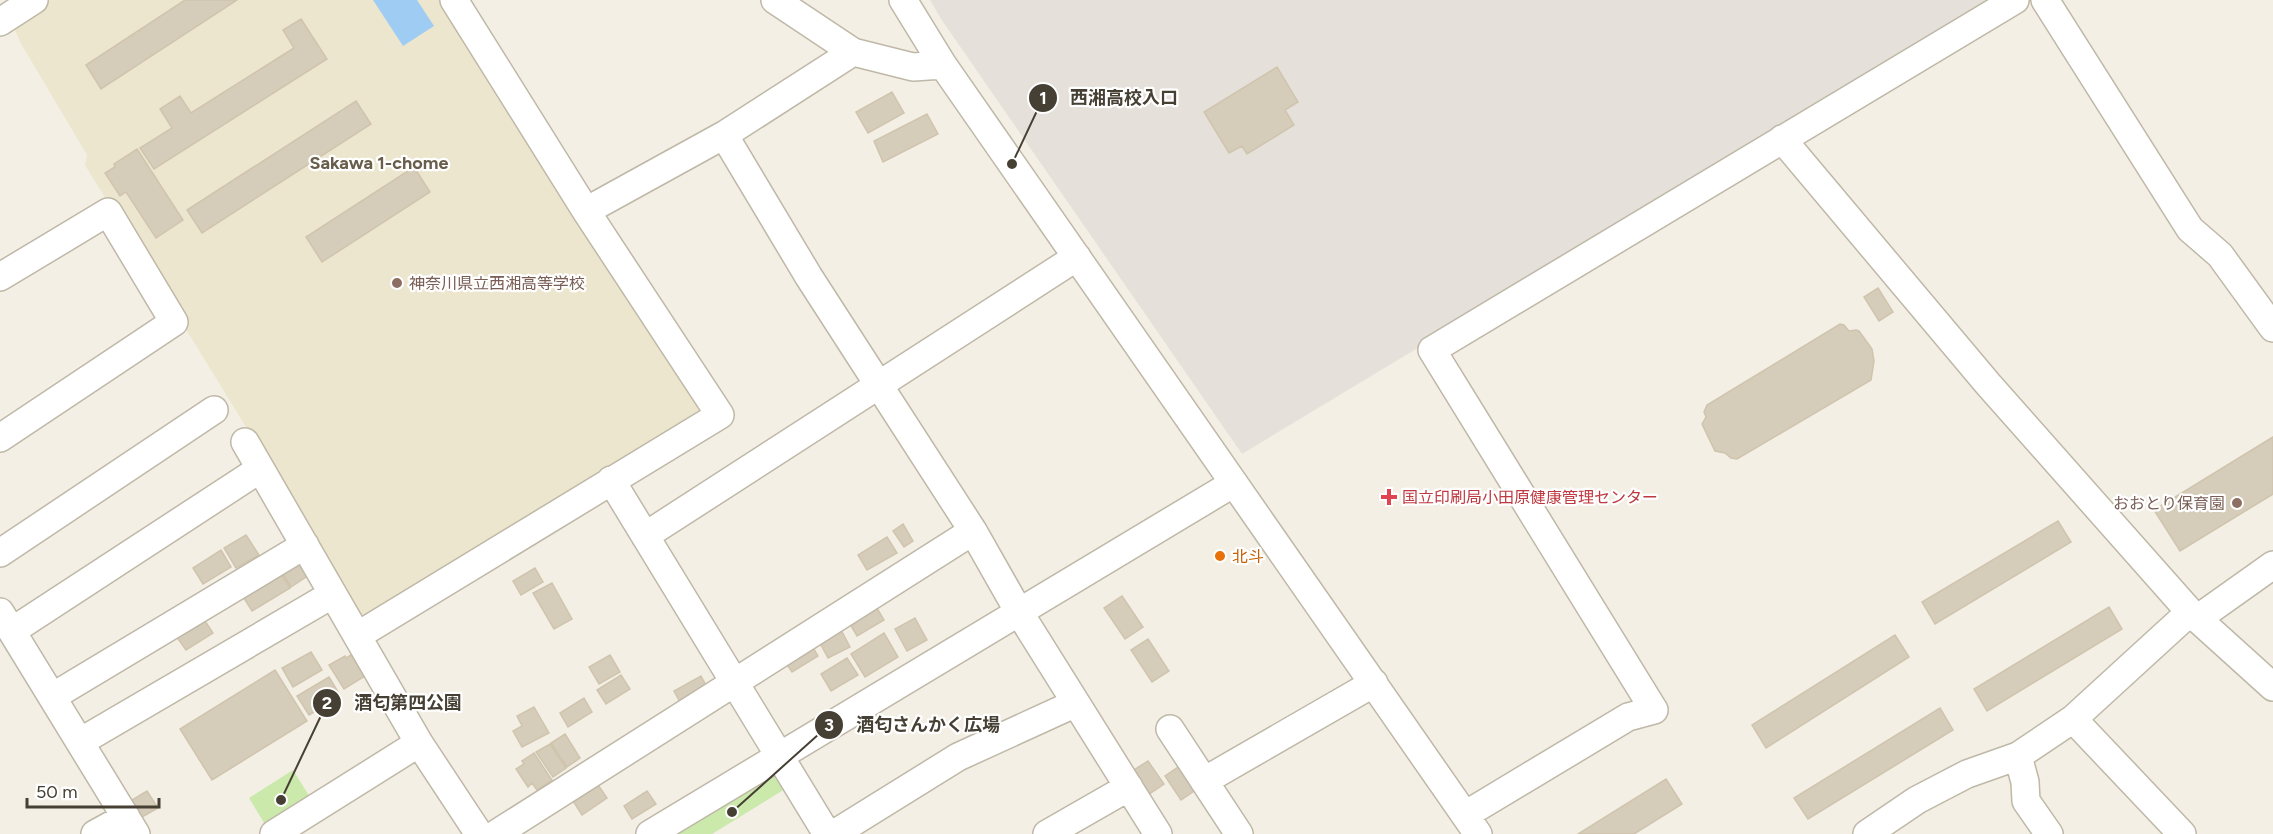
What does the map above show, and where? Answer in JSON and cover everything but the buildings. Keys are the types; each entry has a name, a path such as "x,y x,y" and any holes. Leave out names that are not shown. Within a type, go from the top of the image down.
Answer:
{"street":[{"path":"0,22 34,0"},
{"path":"357,636 720,415 586,211 454,0"},
{"path":"775,0 853,52 913,67 943,65"},
{"path":"903,0 943,65 1472,826 1636,730 1654,710 1432,350 2015,0"},
{"path":"2045,0 2190,229 2220,255 2273,327"},
{"path":"586,211 724,135 853,52"},
{"path":"724,135 809,277 973,531 1019,612 1158,834"},
{"path":"1782,139 1988,384 2193,615 2273,687"},
{"path":"0,277 108,212 174,322 0,438"},
{"path":"645,536 1077,257"},
{"path":"0,553 214,410"},
{"path":"245,442 418,743 479,834"},
{"path":"95,834 131,826 6,622 260,469"},
{"path":"611,480 827,834"},
{"path":"650,834 1234,483"},
{"path":"496,834 973,531"},
{"path":"52,697 305,545"},
{"path":"1867,834 1917,800 1967,774 2018,756 2073,719 2193,615 2273,565"},
{"path":"80,742 333,594"},
{"path":"1204,781 1374,683"},
{"path":"834,834 958,757 1076,703"},
{"path":"2073,719 2182,834"},
{"path":"1170,729 1239,834"},
{"path":"274,834 418,743"},
{"path":"2018,756 2025,782 2026,801 2049,834"},
{"path":"1047,834 1129,787"}],"shaded area":[{"name":"神奈川県立西湘高等学校","path":"49,0 450,0 713,407 365,628 257,445 85,165 87,155 20,42 12,23"},
{"path":"930,0 1995,0 1242,454"}],"green space":[{"path":"293,770 313,802 269,831 249,798"},
{"path":"776,774 785,789 712,834 678,834"}],"water":[{"path":"373,0 417,0 434,26 403,46"}],"place":[{"name":"西湘高校入口","path":"1012,164"},
{"name":"神奈川県立西湘高等学校","path":"397,283"},
{"name":"国立印刷局小田原健康管理センター","path":"1389,497"},
{"name":"おおとり保育園","path":"2237,503"},
{"name":"北斗","path":"1220,556"},
{"name":"酒匂第四公園","path":"281,800"},
{"name":"酒匂さんかく広場","path":"732,812"}],"district":[{"name":"Sakawa 1-chome","path":"379,163"}]}
